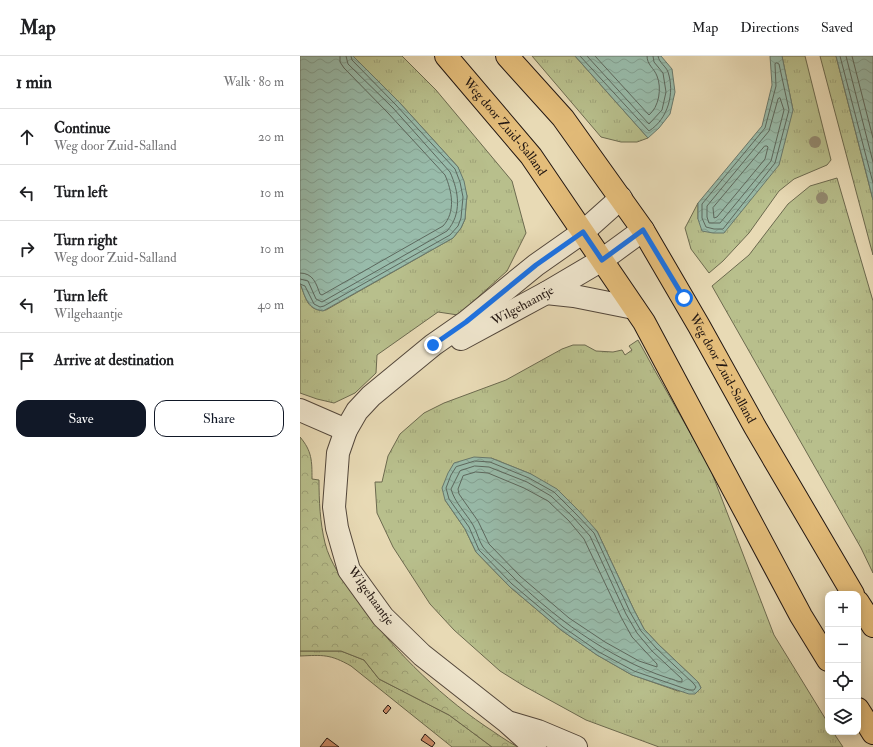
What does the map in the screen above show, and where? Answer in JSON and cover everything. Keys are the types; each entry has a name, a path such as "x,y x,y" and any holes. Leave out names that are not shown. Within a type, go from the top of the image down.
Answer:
{"main road":[{"name":"Weg door Zuid-Salland","path":"446,56 530,156 644,322 801,616 825,655"},
{"name":"Weg door Zuid-Salland","path":"507,56 563,118 643,230 699,326 755,428 851,591"},
{"path":"861,607 873,626"},
{"path":"861,713 873,733"}],"street":[{"name":"Wilgehaantje","path":"535,747 506,721 422,654 383,617 349,570 337,528 334,507 338,453 346,430 357,411 371,396 433,345 466,322 536,265 583,232 621,198"},
{"path":"546,293 602,260 643,230"},
{"name":"Wilgehaantje","path":"400,372 546,293 574,296 634,308"},
{"path":"300,410 346,430"},
{"name":"Wilgehaantje","path":"506,721 538,731 576,747"}],"green space":[{"path":"353,56 402,56 436,90 512,181 526,233 507,271 458,315 438,312 377,355 376,373 355,393 334,403 300,393 300,283 308,303 315,309 326,310 453,238 461,228 465,219 467,196 458,167 399,102"},
{"path":"532,56 575,56 648,138 637,142 621,142 601,137"},
{"path":"782,56 805,56 831,160 827,165 794,179 779,191 749,233 723,261 709,273 691,249 685,228 698,203 698,219 793,110"},
{"path":"820,56 836,56 873,200 873,255"},
{"path":"837,178 873,301 873,573 861,548 712,286 749,255 788,204 810,186"},
{"path":"638,340 710,468 774,635 825,718 825,735 835,735 843,747 659,747 586,720 500,671 454,630 430,604 393,547 377,513 375,482 382,482 388,456 400,434 424,413 444,403 506,380 562,349 573,345 585,345 596,351 613,352 622,350 625,355 632,350 629,346","holes":["491,458 531,474 597,531 644,629 698,682 701,688 678,691 632,675 597,655 561,630 510,587 476,552 465,529 445,500"]},
{"path":"300,437 309,452 312,467 312,479 319,480 321,519 327,550 337,571 354,596 382,632 431,683 466,713 518,747 492,747 449,715 379,679 364,660 341,651 300,651"},
{"path":"300,651 341,651 364,660 379,679 449,715 492,747 452,747 351,666 332,657 315,655 300,656"}],"water":[{"path":"300,56 353,56 399,102 458,167 464,181 467,196 465,219 461,228 453,238 323,311 313,308 310,305 305,297 300,283"},
{"path":"575,56 661,56 672,69 675,92 670,114 659,128 648,138"},
{"path":"770,56 782,56 793,110 779,165 724,233 702,231 698,219 698,203 762,126 772,85"},
{"path":"836,56 873,56 873,200 868,180"},
{"path":"474,457 491,458 531,474 557,489 579,511 597,531 644,629 698,682 701,688 695,694 689,694 632,675 597,655 561,630 510,587 476,552 465,529 445,500 442,488 454,463"}],"building":[{"path":"388,705 391,708 386,714 383,711"},
{"path":"425,734 435,743 432,747 421,740"},
{"path":"327,738 339,747 320,747"}],"route":[{"path":"433,345 466,322 536,265 583,232 602,260 643,230 684,298"}]}
